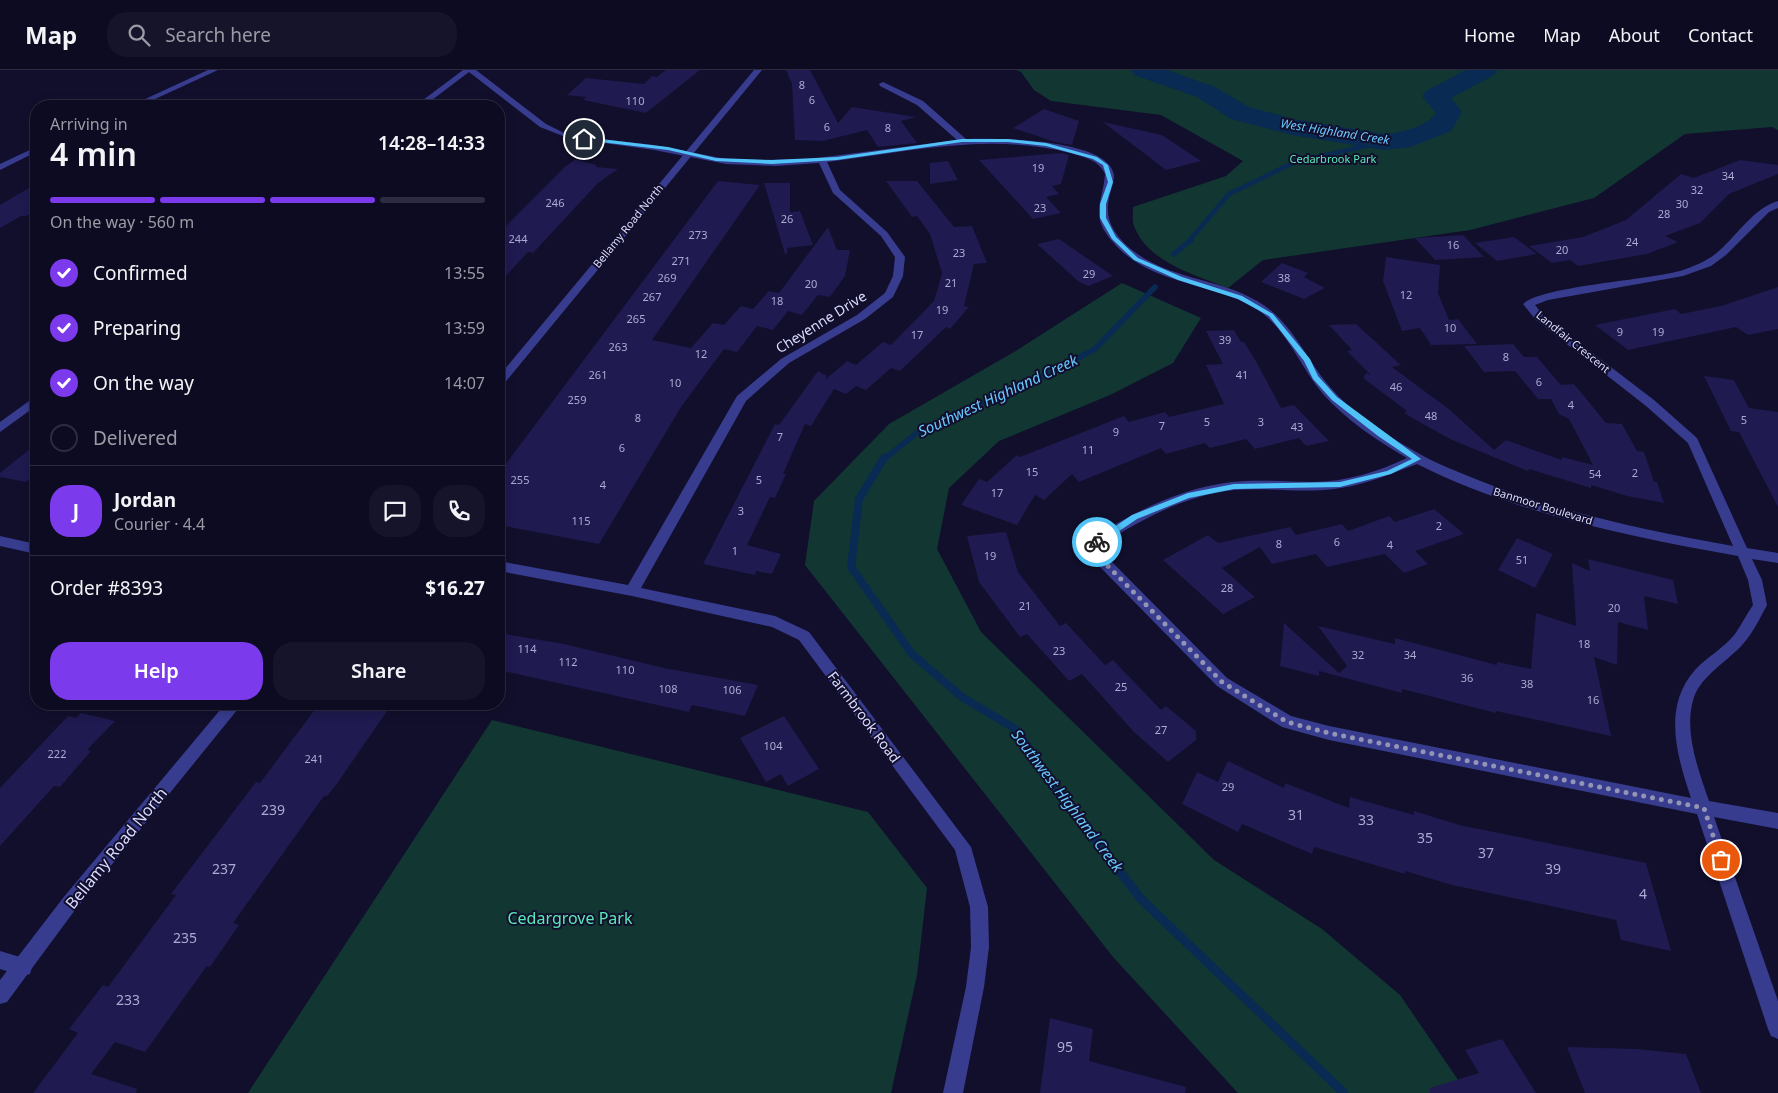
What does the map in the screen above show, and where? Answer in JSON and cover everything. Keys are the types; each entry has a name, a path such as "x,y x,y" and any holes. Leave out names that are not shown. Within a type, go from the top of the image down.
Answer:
{"street":[{"path":"147,100 214,70"},
{"path":"428,100 470,70"},
{"name":"Banmoor Boulevard","path":"470,70 550,130 584,139 688,152 716,160 772,162 821,159 962,140 1008,140 1046,144 1095,158 1106,165 1111,182 1103,204 1103,218 1114,238 1136,259 1180,279 1240,298 1271,315 1307,360 1315,377 1335,399 1380,434 1417,459 1506,497 1618,528 1778,558"},
{"name":"Bellamy Road North","path":"505,376 688,152 758,70"},
{"path":"883,84 920,103 962,140"},
{"path":"0,167 30,152"},
{"name":"Cheyenne Drive","path":"632,591 741,399 785,361 860,317 889,295 898,276 900,257 884,234 836,191 821,159"},
{"name":"Landfair Crescent","path":"1742,552 1693,441 1650,403 1540,318 1528,304 1546,297 1684,273 1708,264 1766,210 1778,204"},
{"path":"0,428 30,405"},
{"path":"1417,459 1389,473 1340,484 1234,486 1188,495 1135,517 1097,541 1105,563 1222,682 1287,722 1338,735 1778,821"},
{"path":"0,541 30,548"},
{"path":"1742,552 1755,580 1760,605 1739,639 1700,675 1687,694 1682,719 1688,764 1778,1029"},
{"name":"Farmbrook Road","path":"505,567 632,591 775,622 804,636 963,847 979,907 980,946 975,988 953,1093"},
{"name":"Bellamy Road North","path":"0,995 69,904 229,710"},
{"path":"0,960 23,967"}],"green space":[{"name":"Cedarbrook Park","path":"1016,70 1778,70 1778,130 1772,127 1685,134 1594,198 1470,230 1263,260 1228,288 1174,266 1150,249 1141,239 1134,226 1133,207 1226,176 1243,161 1161,115 1051,101 1034,90 1021,72"},
{"path":"1122,283 1201,318 1173,363 1110,395 999,441 949,488 937,549 981,632 1214,860 1322,929 1400,995 1467,1093 1238,1093 1113,957 805,565 814,501 889,424 1014,352"},
{"name":"Cedargrove Park","path":"492,720 868,812 927,888 917,975 891,1093 248,1093"}],"building":[{"path":"666,70 700,70 646,113 583,100 586,97 567,95 586,78 644,84 652,76 657,77"},
{"path":"786,70 810,70 838,123 852,107 916,117 901,121 917,143 878,147 867,130 823,141 795,140 792,84"},
{"path":"1044,109 1079,121 1072,145 1055,142 1013,128"},
{"path":"1103,122 1162,135 1201,161 1166,170"},
{"path":"1061,153 1069,155 1061,184 1052,186 1059,194 1046,197 1061,213 1033,219 979,160"},
{"path":"576,159 596,165 596,167 618,169 598,183 533,253 528,252 505,277 505,227 565,167"},
{"path":"1740,160 1778,165 1778,174 1729,194 1700,223 1665,236 1678,242 1647,254 1578,266 1570,260 1552,263 1529,246 1583,237 1626,220 1681,174 1694,178"},
{"path":"948,161 958,180 930,184 930,163"},
{"path":"718,181 760,185 652,340 691,348 713,323 724,325 741,306 753,309 769,291 779,293 828,227 837,250 850,250 845,276 830,297 818,295 802,315 788,311 773,330 757,326 737,352 724,349 681,407 599,544 505,526 505,465"},
{"path":"886,181 917,181 954,227 972,226 987,263 974,264 964,306 969,307 950,329 946,327 900,371 891,368 866,390 856,386 846,394 834,389 811,426 805,424 783,474 786,474 775,498 770,497 747,545 781,554 772,574 756,571 755,575 703,564 775,424 779,425 818,371 827,376 825,380 847,361 856,365 883,342 891,345 934,301 942,273 930,234 917,216 912,217"},
{"path":"764,183 790,183 790,212 800,211 813,245 787,248 787,254 785,254"},
{"path":"30,188 30,214 21,216 0,228 0,205"},
{"path":"1463,235 1484,257 1435,260 1415,238"},
{"path":"1514,237 1537,254 1497,261 1475,243"},
{"path":"1059,239 1113,276 1088,286 1078,281 1037,244"},
{"path":"1386,257 1440,265 1438,293 1449,320 1458,319 1477,344 1431,345 1420,328 1402,331 1383,281"},
{"path":"1282,263 1308,273 1304,277 1325,288 1304,299 1261,282"},
{"path":"1778,287 1778,329 1748,335 1736,327 1628,350 1595,325 1675,309 1681,314 1721,306"},
{"path":"1356,324 1401,365 1392,367 1450,410 1494,450 1506,440 1562,460 1562,457 1593,465 1569,419 1559,414 1551,399 1538,399 1515,371 1484,372 1464,346 1513,344 1524,357 1537,357 1561,385 1574,384 1606,423 1622,424 1637,451 1644,452 1654,482 1657,482 1664,503 1627,496 1591,485 1591,488 1529,469 1528,471 1452,440 1404,413 1407,411 1363,378 1366,373 1371,375 1347,351 1352,350 1329,325"},
{"path":"1234,330 1257,363 1281,408 1294,405 1329,441 1306,446 1299,438 1255,449 1246,439 1210,448 1205,443 1166,454 1161,448 1079,482 1072,474 1044,500 1035,495 1017,525 961,505 979,479 987,482 1017,455 1020,457 1124,416 1129,422 1165,412 1169,417 1224,404 1206,365 1223,364 1206,331"},
{"path":"1704,376 1734,380 1749,408 1778,412 1778,507 1739,432 1731,431"},
{"path":"30,449 30,479 26,482 0,477 0,473"},
{"path":"1434,509 1464,534 1415,551 1428,564 1404,573 1385,554 1327,567 1316,554 1272,564 1260,547 1222,568 1255,597 1223,614 1163,560 1208,535 1218,543 1290,527 1296,535 1342,524 1348,531 1389,516 1395,522"},
{"path":"1006,532 1018,572 1060,626 1066,623 1105,665 1113,660 1161,710 1166,706 1196,731 1196,740 1168,762 1134,732 1082,674 1069,681 1027,634 1020,637 979,582 967,536"},
{"path":"1517,538 1553,554 1535,588 1498,570"},
{"path":"1588,559 1673,580 1678,604 1644,596 1648,630 1618,622 1617,665 1594,657 1611,736 1496,711 1496,713 1402,689 1402,693 1319,671 1319,676 1280,666 1284,623 1339,673 1347,666 1318,626 1395,644 1395,638 1497,665 1497,662 1531,669 1536,613 1576,626 1572,563 1590,571"},
{"path":"505,634 564,644 664,668 758,685 745,716 692,705 689,712 505,671"},
{"path":"315,710 388,710 336,785 327,796 324,796 233,923 239,925 210,967 207,966 145,1052 115,1042 91,1074 137,1089 136,1093 33,1093 78,1033 69,1029 103,985 108,987 176,895 171,894 256,782 260,783"},
{"path":"81,713 115,721 87,750 91,751 60,787 54,786 0,846 0,788 68,716 76,718"},
{"path":"784,716 819,769 788,786 781,774 766,782 740,738"},
{"path":"1228,761 1284,788 1285,783 1349,808 1350,797 1414,815 1414,811 1459,825 1646,863 1671,951 1621,940 1616,920 1452,885 1405,871 1405,874 1314,847 1312,854 1242,824 1238,832 1182,804 1197,772 1218,782"},
{"path":"1050,1018 1093,1029 1089,1061 1186,1087 1185,1093 1040,1093"},
{"path":"1502,1039 1536,1093 1430,1093 1430,1088 1479,1073 1465,1050"},
{"path":"1567,1047 1636,1049 1686,1054 1701,1093 1585,1093"}],"waterway":[{"name":"West Highland Creek","path":"1143,70 1206,92 1240,113 1292,127 1384,142 1401,141 1442,125 1449,112 1435,96 1485,70"},
{"name":"Southwest Highland Creek","path":"1189,241 1229,194 1295,162 1384,142"},
{"name":"Southwest Highland Creek","path":"1174,254 1191,240"},
{"name":"Southwest Highland Creek","path":"883,460 918,432 1037,380 1095,349 1155,287"},
{"name":"Southwest Highland Creek","path":"884,458 859,499 851,567 912,654 962,697 1017,730 1022,738"},
{"name":"Southwest Highland Creek","path":"1021,737 1049,780 1141,899 1344,1093"}],"way so far":[{"path":"1097,542 1105,563 1222,682 1287,722 1329,733 1704,808 1721,860"}],"route":[{"path":"584,139 668,148 716,160 772,162 837,159 962,140 1008,140 1046,144 1082,153 1106,165 1111,182 1103,204 1103,218 1114,238 1136,259 1180,279 1240,298 1271,315 1307,360 1315,377 1335,399 1380,434 1417,459 1389,473 1340,484 1234,486 1188,495 1135,517 1097,542"}]}
